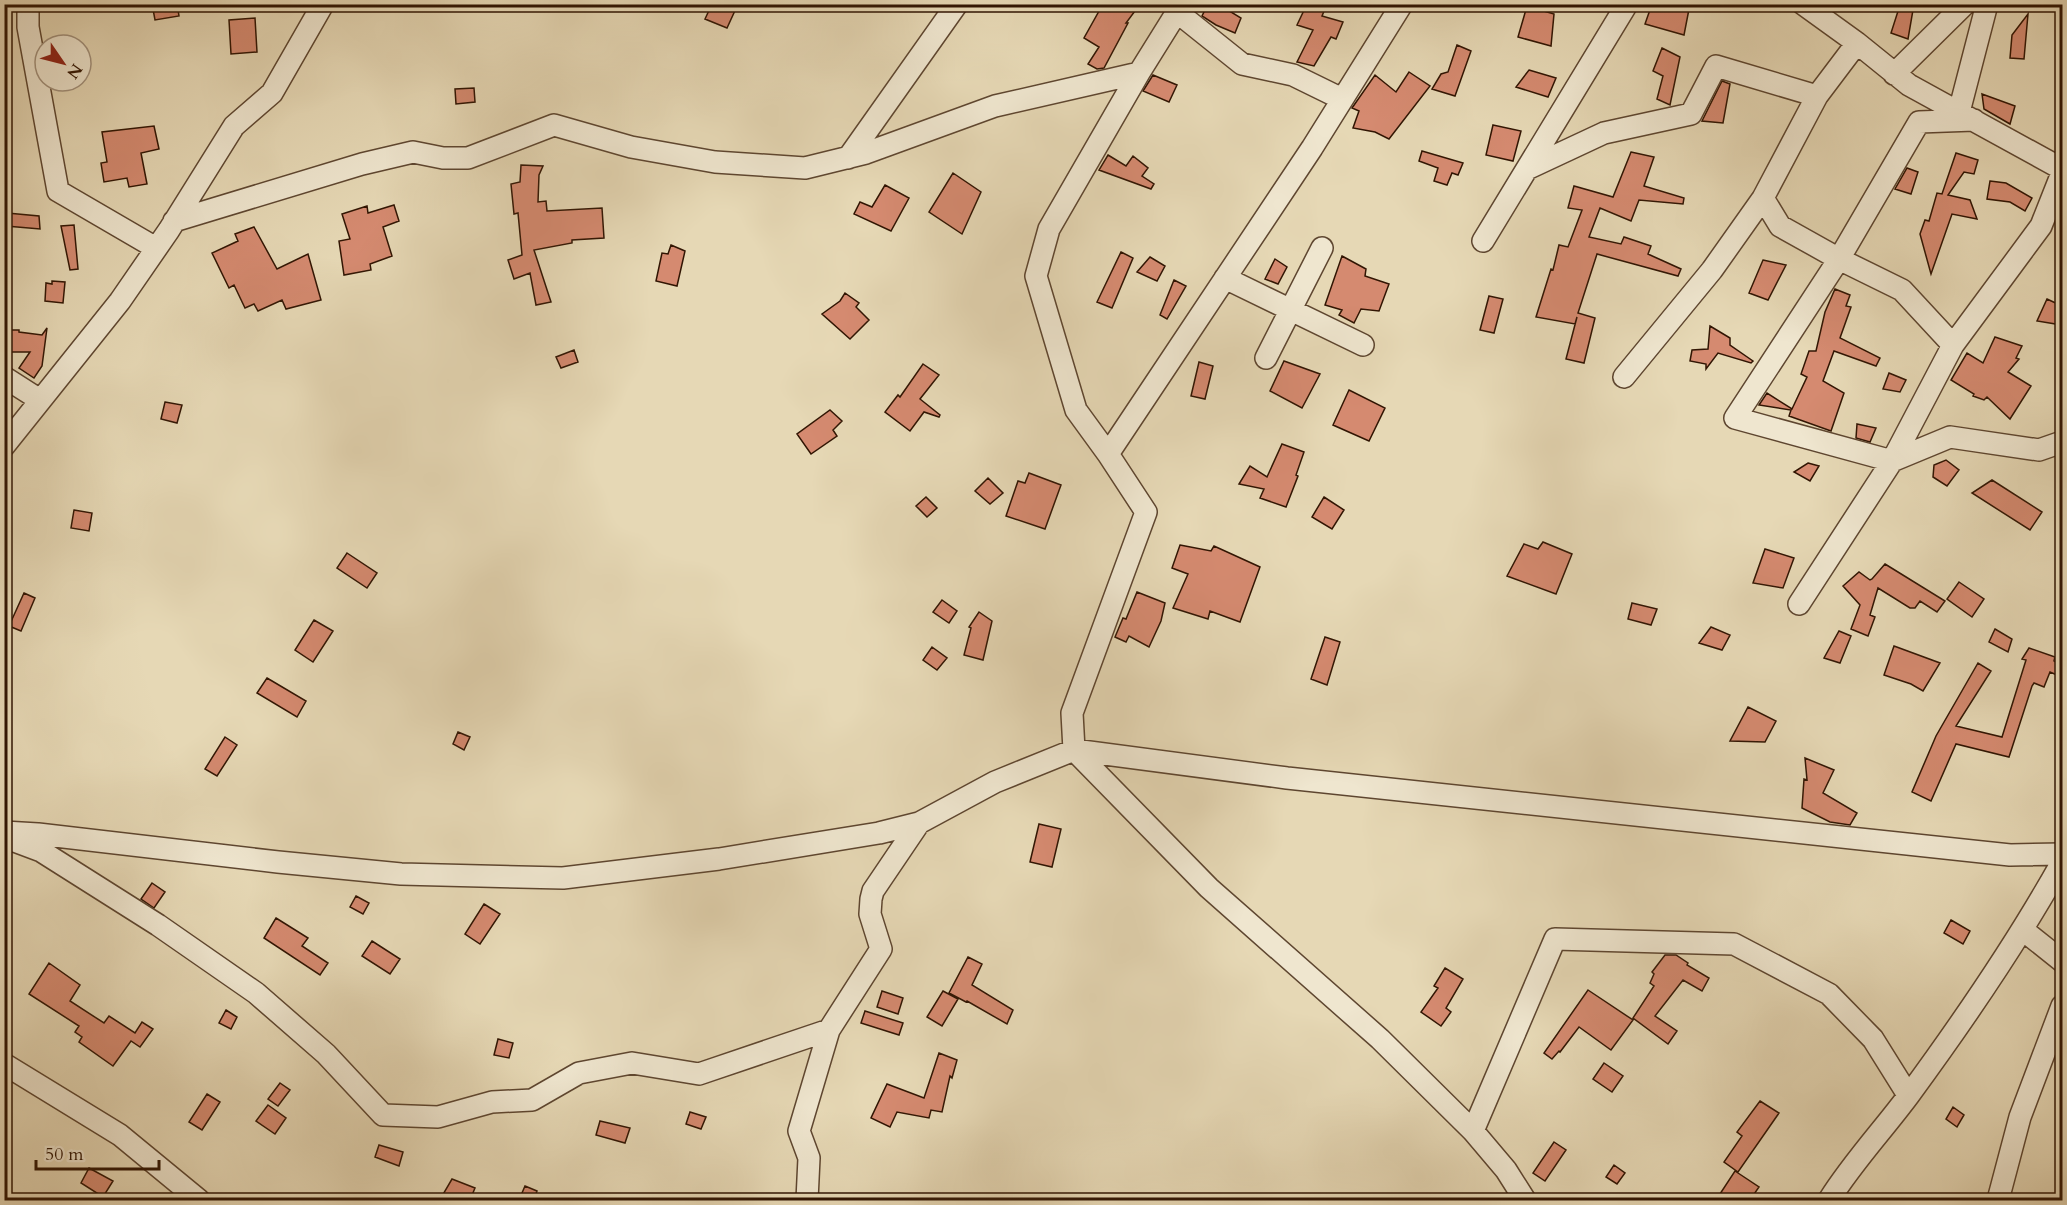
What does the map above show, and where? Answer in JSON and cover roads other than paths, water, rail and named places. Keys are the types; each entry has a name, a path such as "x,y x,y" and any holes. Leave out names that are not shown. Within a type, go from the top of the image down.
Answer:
{"street":[{"path":"28,4 28,27 58,191 156,248"},
{"path":"4,446 120,301 234,126 272,93 323,4"},
{"path":"848,158 957,4"},
{"path":"1108,454 1402,4"},
{"path":"1483,241 1627,4"},
{"path":"1803,4 1909,85 2062,169"},
{"path":"1894,74 1965,4"},
{"path":"1966,116 1987,4"},
{"path":"1342,99 1293,75 1242,64 1180,8 1139,73 1049,229 1036,276 1076,410 1146,512 1072,713 1074,750 1209,888 1380,1039 1473,1131 1506,1170 1525,1200"},
{"path":"1624,377 1712,270 1763,198 1817,96 1857,43"},
{"path":"1527,169 1604,133 1691,114 1716,66 1817,96"},
{"path":"174,221 362,164 413,152 442,158 468,158 554,125 631,147 715,162 806,168 866,153 994,106 1139,73"},
{"path":"1966,116 1919,122 1839,260 1735,418 1892,461 1950,438 2039,450 2062,442"},
{"path":"1799,604 1892,461 1953,345 2041,226 2062,173"},
{"path":"1763,198 1780,226 1839,260 1902,290 1953,345"},
{"path":"1266,358 1322,248"},
{"path":"1225,278 1363,345"},
{"path":"4,377 40,400"},
{"path":"4,832 401,874 563,878 719,859 879,833 919,823 995,782 1074,750 1287,778 2010,855 2062,854"},
{"path":"807,1200 809,1158 799,1131 829,1030 881,949 870,914 873,891 919,823"},
{"path":"4,837 41,851 158,925 256,993 326,1054 383,1115 438,1117 492,1102 532,1100 579,1073 633,1064 699,1074 829,1030"},
{"path":"1829,1200 1908,1095 2023,930 2062,862"},
{"path":"2023,930 2062,961"},
{"path":"1473,1131 1555,939 1734,944 1829,994 1873,1039 1908,1095"},
{"path":"1998,1200 2019,1117 2062,1006"},
{"path":"4,1064 120,1135 199,1200"}]}
